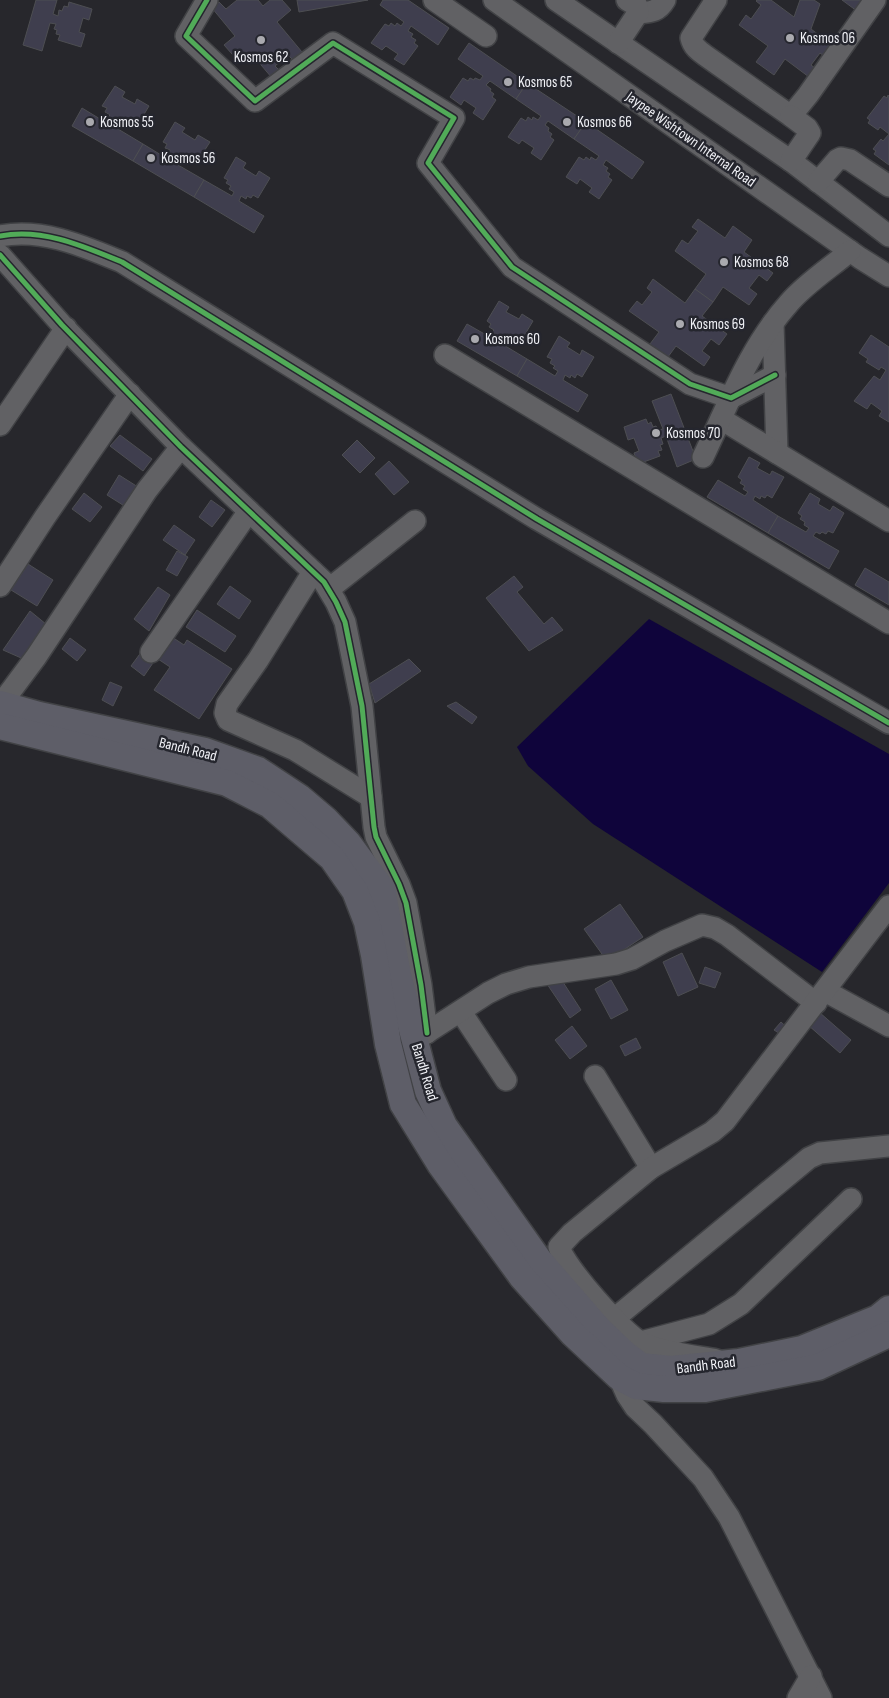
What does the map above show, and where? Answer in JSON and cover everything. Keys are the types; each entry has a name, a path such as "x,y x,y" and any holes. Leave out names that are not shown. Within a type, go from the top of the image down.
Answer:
{"main road":[{"name":"Bandh Road","path":"0,711 40,715 205,751 258,770 298,797 326,820 348,843 382,889 398,974 421,1037 428,1091 444,1126 539,1260 598,1328 625,1354 641,1366 671,1370 730,1363 802,1349 878,1318 889,1309"},
{"name":"Bandh Road","path":"0,711 227,783 270,805 332,858 355,890 367,922 388,1044 403,1104 440,1164 522,1277 573,1334 619,1377 636,1386 664,1389 705,1389 818,1367 889,1334"},
{"path":"403,1104 428,1091"}],"street":[{"path":"207,0 186,36 255,101 333,43 454,118 428,162 512,267 690,384 731,398 775,375"},
{"path":"434,0 486,36"},
{"name":"Jaypee Wishtown Internal Road","path":"494,0 850,251 889,276"},
{"path":"556,0 791,161 889,236"},
{"path":"618,43 632,6 654,12 660,8 665,0"},
{"path":"716,0 691,38 692,43 701,53 807,128 810,133 791,161"},
{"path":"791,116 875,0"},
{"path":"818,182 837,160 842,158 850,160 889,186"},
{"path":"0,236 13,234 44,236 77,243 122,262 537,519 889,723"},
{"path":"704,457 752,353 773,323 800,292 850,251"},
{"path":"0,255 66,328 181,447 324,582 328,589 345,622 353,658 362,706 376,836 399,884 410,917 421,1037 488,993 506,984 529,977 616,964 632,959 702,925 714,928 727,935 821,997 889,1026"},
{"path":"773,323 777,453"},
{"path":"0,425 66,328"},
{"path":"445,355 889,623"},
{"path":"0,586 130,394"},
{"path":"721,419 889,521"},
{"path":"0,711 147,490 181,447"},
{"path":"152,652 249,511"},
{"path":"328,589 415,521"},
{"path":"313,572 258,660 227,704 225,713 228,720 238,726 295,750 371,798"},
{"path":"730,1363 658,1348 641,1342 614,1319 584,1284 559,1247 572,1233 651,1168 712,1132 725,1121 889,906"},
{"path":"461,1012 506,1080"},
{"path":"594,1076 651,1168"},
{"path":"614,1319 809,1158 826,1152 889,1146"},
{"path":"641,1342 709,1324 741,1304 851,1198"},
{"path":"619,1377 635,1407 703,1478 729,1517 821,1698"},
{"path":"798,1698 811,1676"}],"shaded area":[{"path":"649,619 889,754 889,883 822,972 593,824 528,766 517,747"}],"building":[{"path":"36,0 57,0 53,14 58,16 59,10 62,11 64,6 68,7 69,2 92,9 89,20 83,18 79,32 85,34 81,47 58,40 60,35 56,34 57,30 54,29 56,24 50,23 42,51 23,45"},
{"name":"Kosmos 62","path":"237,0 258,0 263,6 270,0 282,0 291,10 277,22 302,52 293,60 288,55 275,66 280,71 272,78 251,53 240,63 224,45 235,36 212,8 219,2 226,9"},
{"path":"297,0 368,0 299,12"},
{"path":"383,0 408,0 449,28 438,45 411,26 408,31 413,34 411,37 416,40 414,43 418,46 404,65 394,59 398,54 386,46 382,50 371,43 385,24 389,26 391,23 395,26 397,23 401,26 404,22 380,5"},
{"name":"Kosmos 06","path":"757,0 771,0 794,17 800,0 814,0 820,4 811,29 836,48 828,59 820,53 811,65 819,71 813,80 785,59 774,75 756,62 768,46 739,25 746,15 751,19 761,5"},
{"path":"842,0 866,0 861,14"},
{"name":"Kosmos 65","path":"469,43 527,83 516,99 490,81 486,85 491,89 490,91 494,94 492,97 496,100 483,120 473,113 476,108 464,100 461,105 450,97 463,78 468,81 470,78 480,80 483,76 458,59"},
{"name":"Kosmos 66","path":"527,83 586,122 574,139 548,121 545,125 552,134 550,137 554,140 541,160 531,153 534,148 522,140 519,144 508,137 521,118 526,121 528,117 532,120 533,117 538,120 541,116 516,99"},
{"name":"Kosmos 55","path":"115,86 125,92 122,97 135,104 137,99 149,106 137,126 132,123 130,127 120,125 118,129 143,144 133,161 72,126 82,108 110,125 113,120 105,112 107,108 102,106"},
{"path":"888,95 889,134 880,127 878,130 868,123 870,120 867,118 884,96 887,98"},
{"name":"Kosmos 56","path":"175,122 185,128 182,132 195,140 198,135 210,142 197,162 193,159 191,163 187,160 185,163 181,160 178,165 204,180 194,197 133,161 143,144 171,161 174,156 169,153 170,150 165,148 167,144 163,142"},
{"path":"586,122 644,162 632,179 606,160 603,165 608,168 606,171 610,174 608,177 612,180 599,199 589,192 592,188 580,179 577,184 566,177 579,157 584,160 586,157 590,160 591,157 596,160 599,156 574,139"},
{"path":"889,134 889,165 874,154 876,151 873,149 881,139 883,141"},
{"path":"236,157 246,163 243,168 256,176 259,171 270,178 258,198 253,195 251,198 247,196 246,199 241,196 239,201 264,216 254,233 194,197 204,180 232,196 234,192 229,189 231,186 226,183 228,180 224,178"},
{"name":"Kosmos 68","path":"698,219 725,238 733,226 752,240 744,252 773,273 767,281 759,275 749,288 757,294 749,305 723,287 713,302 695,289 706,274 675,251 682,240 688,244 698,231 692,227"},
{"name":"Kosmos 69","path":"653,279 685,303 695,289 713,302 702,316 727,334 719,345 711,339 702,351 710,357 704,366 676,346 665,361 647,348 659,332 629,311 637,301 642,305 652,292 647,288"},
{"name":"Kosmos 60","path":"499,301 509,307 506,312 519,319 522,314 533,321 521,341 517,339 514,342 511,340 509,342 505,340 502,344 527,359 517,376 457,341 467,324 495,340 497,335 492,332 494,330 489,327 491,324 487,321"},
{"path":"871,335 889,347 889,422 879,416 882,411 871,403 867,409 854,401 874,376 880,380 886,370 881,367 879,370 866,362 868,359 859,353"},
{"path":"559,336 570,343 567,347 580,355 582,350 594,357 582,377 577,374 575,378 571,375 570,378 565,375 563,380 588,395 578,412 517,376 527,359 555,376 558,371 550,363 552,359 547,357"},
{"name":"Kosmos 70","path":"671,394 696,459 677,467 666,436 661,438 663,444 660,445 662,450 658,451 660,456 638,464 634,453 639,451 634,438 628,440 624,427 646,419 648,424 651,422 653,427 656,426 658,430 663,429 652,401"},
{"path":"120,435 152,459 143,471 110,446"},
{"path":"357,440 375,458 360,473 342,455"},
{"path":"749,457 760,463 757,468 770,475 772,471 784,477 772,498 767,495 765,498 761,496 760,499 755,496 753,500 778,516 768,533 707,497 718,480 745,496 748,492 743,489 745,486 740,483 742,480 738,477"},
{"path":"389,461 409,482 394,495 375,474"},
{"path":"119,475 138,487 126,507 107,495"},
{"path":"84,493 102,507 90,522 72,509"},
{"path":"810,493 820,499 818,504 830,511 833,506 844,513 833,533 828,531 826,534 822,532 820,534 816,532 813,536 839,551 829,569 768,533 778,516 806,532 809,528 804,525 805,522 800,519 802,516 798,513"},
{"path":"211,500 225,510 212,527 199,517"},
{"path":"174,525 195,540 185,555 163,540"},
{"path":"177,551 188,557 177,576 166,570"},
{"path":"28,564 53,580 37,606 11,590"},
{"path":"865,568 889,582 889,605 855,585"},
{"path":"514,576 523,587 517,592 544,624 552,617 563,630 529,651 486,598"},
{"path":"230,586 251,601 239,619 217,604"},
{"path":"158,587 170,595 149,631 134,619"},
{"path":"197,610 236,636 225,652 186,627"},
{"path":"30,611 52,629 28,661 3,650"},
{"path":"172,637 184,645 187,640 232,669 199,719 154,690 170,667 158,659"},
{"path":"70,638 86,650 77,661 62,649"},
{"path":"142,651 155,660 144,676 131,666"},
{"path":"409,659 421,671 375,703 369,684"},
{"path":"110,682 122,687 113,706 102,700"},
{"path":"456,702 477,717 472,724 447,706"},
{"path":"620,904 643,937 607,961 584,929"},
{"path":"682,953 698,987 678,996 663,962"},
{"path":"705,967 721,973 715,988 699,983"},
{"path":"559,976 581,1010 570,1018 547,984"},
{"path":"611,980 628,1010 611,1019 595,989"},
{"path":"819,1012 851,1040 840,1053 808,1025"},
{"path":"781,1022 791,1031 785,1037 774,1030"},
{"path":"572,1026 587,1046 570,1059 555,1040"},
{"path":"636,1038 641,1048 625,1056 620,1046"}],"cycle path":[{"path":"207,0 186,36 255,101 333,43 454,118 428,163 512,267 690,384 731,398 775,375"},
{"path":"0,236 16,234 47,236 93,250 122,262 537,519 889,723"},
{"path":"0,255 62,325 181,447 324,582 336,602 345,622 362,706 376,837 406,903 421,985 427,1033"}],"place":[{"name":"Kosmos 06","path":"790,38"},
{"name":"Kosmos 62","path":"261,40"},
{"name":"Kosmos 65","path":"508,82"},
{"name":"Kosmos 55","path":"90,122"},
{"name":"Kosmos 66","path":"567,122"},
{"name":"Kosmos 56","path":"151,158"},
{"name":"Kosmos 68","path":"724,262"},
{"name":"Kosmos 69","path":"680,324"},
{"name":"Kosmos 60","path":"475,339"},
{"name":"Kosmos 70","path":"656,433"}]}
